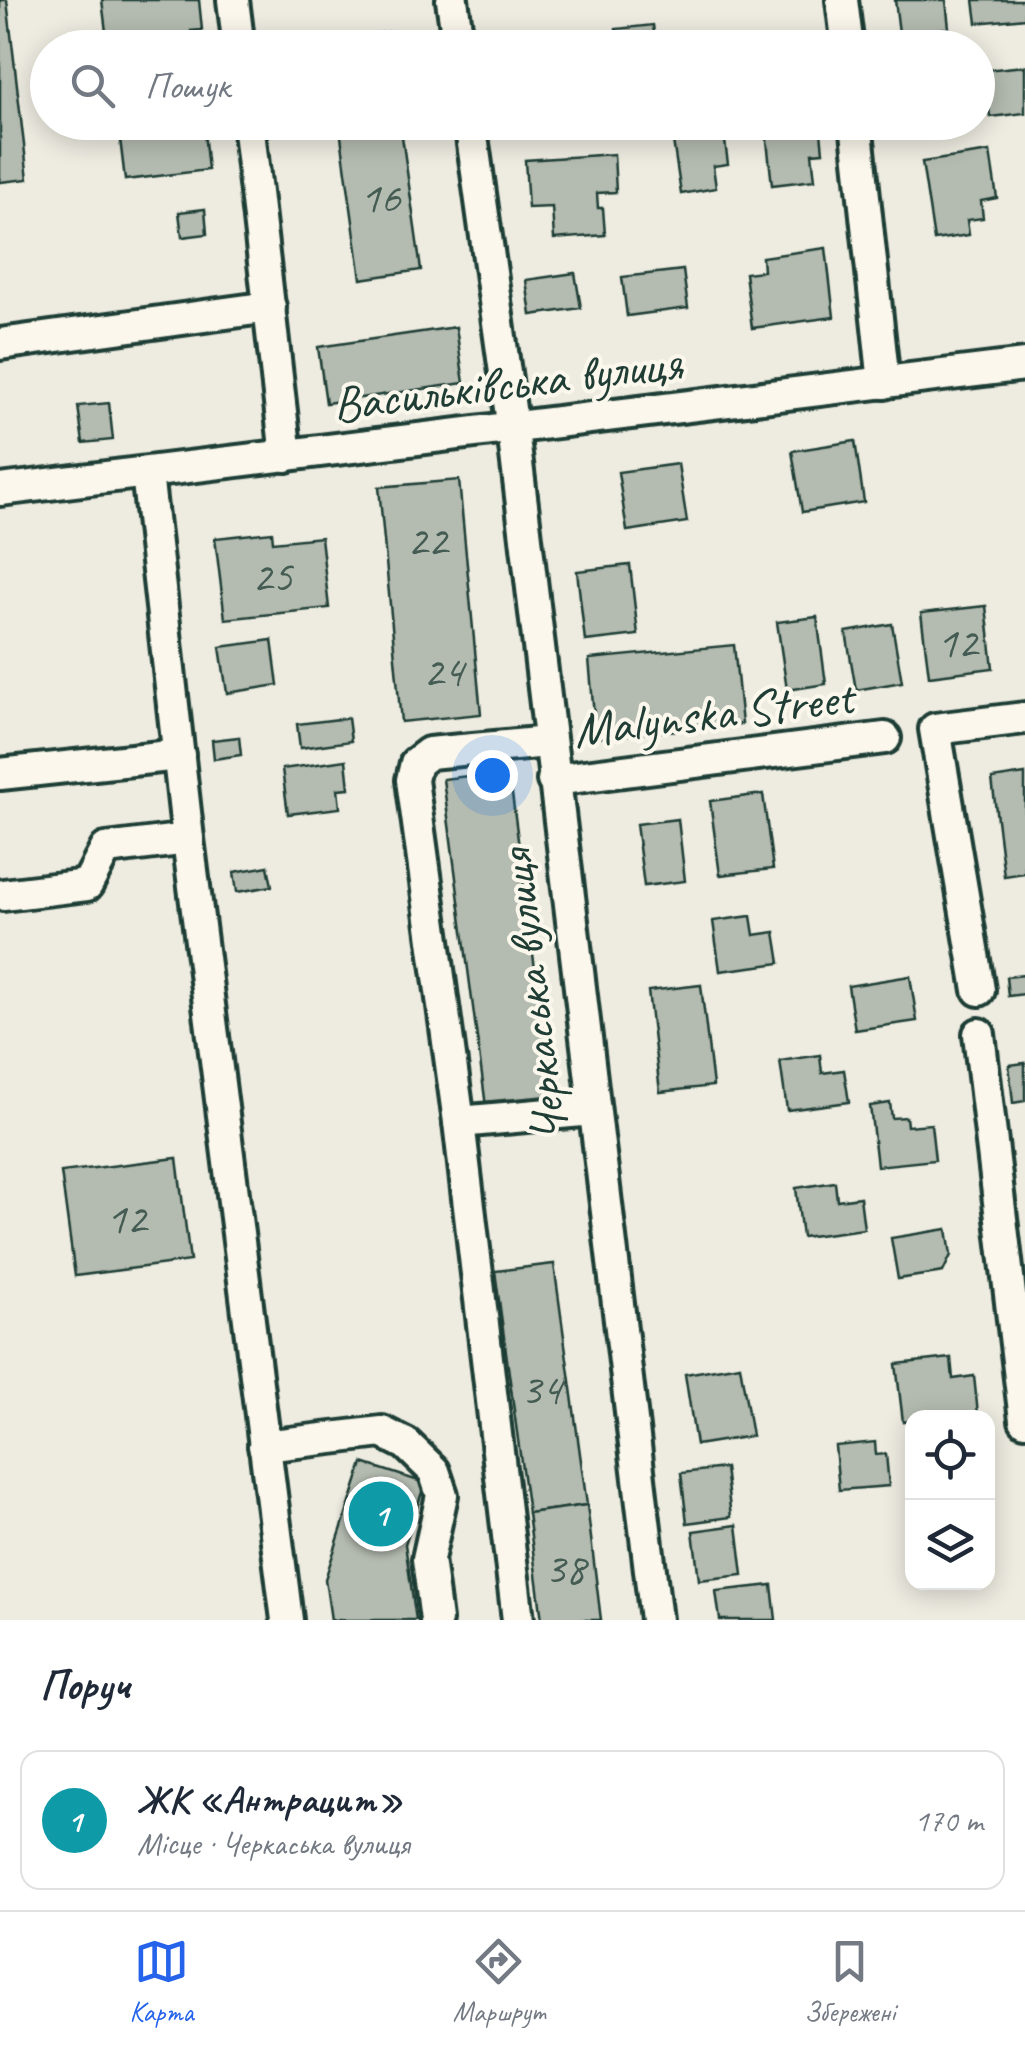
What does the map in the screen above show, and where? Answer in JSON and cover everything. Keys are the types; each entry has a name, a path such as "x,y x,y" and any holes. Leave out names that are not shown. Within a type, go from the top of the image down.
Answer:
{"street":[{"path":"233,0 237,30"},
{"path":"452,0 456,30"},
{"path":"842,0 846,30"},
{"path":"250,140 286,456"},
{"name":"Черкаська вулиця","path":"473,140 513,430 656,1620"},
{"path":"858,140 884,383"},
{"path":"0,344 270,307"},
{"name":"Васильківська вулиця","path":"0,490 1025,365"},
{"path":"147,473 188,839 288,1620"},
{"path":"979,990 936,729 1025,718"},
{"name":"Malynska Street","path":"553,780 885,738"},
{"path":"518,1620 459,1122 412,780 416,764 430,753 548,742"},
{"path":"0,774 180,755"},
{"path":"3,895 87,885 106,849 188,839"},
{"path":"979,1034 1025,1420"},
{"path":"459,1122 593,1110"},
{"path":"264,1446 382,1432 406,1444 434,1472 442,1495 428,1559 436,1620"}],"building":[{"path":"0,0 7,0 28,179 0,182"},
{"path":"102,0 199,0 202,30 106,30"},
{"path":"895,0 946,0 949,28 899,30"},
{"path":"974,0 1025,0 1025,18 977,23"},
{"path":"653,25 654,30 616,30"},
{"path":"1025,66 1025,113 995,116 995,69"},
{"path":"120,140 205,140 208,170 125,180"},
{"path":"342,140 403,140 421,270 361,279"},
{"path":"673,140 725,140 728,164 713,166 716,188 681,194"},
{"path":"767,140 822,140 823,152 812,153 815,180 772,185"},
{"path":"990,152 997,198 981,201 983,218 967,220 969,235 934,240 922,162"},
{"path":"614,154 616,192 597,193 598,208 603,208 605,235 554,239 552,207 528,208 525,160"},
{"path":"205,209 207,234 182,237 179,212"},
{"path":"826,248 834,317 752,328 745,273 763,271 762,257"},
{"path":"683,270 688,308 627,316 622,277"},
{"path":"575,273 581,308 531,315 526,280"},
{"path":"456,327 464,383 326,403 318,347"},
{"path":"109,403 113,440 83,443 78,406"},
{"path":"855,441 864,502 802,512 792,451"},
{"path":"678,464 687,522 627,531 618,472"},
{"path":"459,480 481,714 401,722 379,487"},
{"path":"272,532 273,542 321,537 329,608 225,619 215,538"},
{"path":"630,565 638,635 585,641 577,571"},
{"path":"986,606 993,668 929,676 921,613"},
{"path":"817,617 826,684 787,690 777,622"},
{"path":"892,624 902,682 856,690 846,632"},
{"path":"272,640 278,685 227,693 220,647"},
{"path":"734,645 742,724 596,738 589,659"},
{"path":"348,718 351,741 300,748 297,724"},
{"path":"239,737 241,755 214,759 212,740"},
{"path":"346,760 349,788 338,789 340,808 288,814 282,769"},
{"path":"509,771 553,1106 487,1114 443,779"},
{"path":"1025,774 1025,873 1004,876 992,779"},
{"path":"763,794 773,869 720,875 710,801"},
{"path":"678,819 685,881 644,886 636,824"},
{"path":"268,866 272,886 237,892 234,872"},
{"path":"751,916 754,935 775,932 780,963 720,971 713,921"},
{"path":"1025,975 1025,994 1008,996 1006,977"},
{"path":"910,976 917,1021 855,1030 848,986"},
{"path":"701,985 713,1086 660,1092 648,991"},
{"path":"820,1055 822,1073 844,1070 849,1102 787,1110 780,1061"},
{"path":"1025,1063 1025,1101 1013,1103 1009,1065"},
{"path":"890,1103 892,1118 906,1117 907,1126 931,1124 935,1160 877,1166 870,1106"},
{"path":"177,1158 190,1261 75,1276 61,1172"},
{"path":"835,1182 837,1200 860,1197 864,1229 802,1237 796,1188"},
{"path":"947,1229 951,1255 943,1272 898,1279 891,1238"},
{"path":"554,1264 587,1505 528,1513 495,1271"},
{"path":"951,1358 953,1379 974,1376 978,1410 905,1410 903,1422 896,1364"},
{"path":"740,1365 752,1436 696,1445 685,1374"},
{"path":"875,1442 876,1455 886,1454 889,1486 839,1490 835,1446"},
{"path":"363,1463 425,1483 405,1544 416,1620 331,1620 325,1579"},
{"path":"725,1468 731,1517 687,1523 681,1473"},
{"path":"587,1505 601,1620 542,1620 528,1513"},
{"path":"737,1525 743,1575 699,1580 693,1531"},
{"path":"772,1585 776,1620 720,1620 716,1591"}],"place":[{"name":"ЖК «Антрацит»","path":"381,1514"}]}
